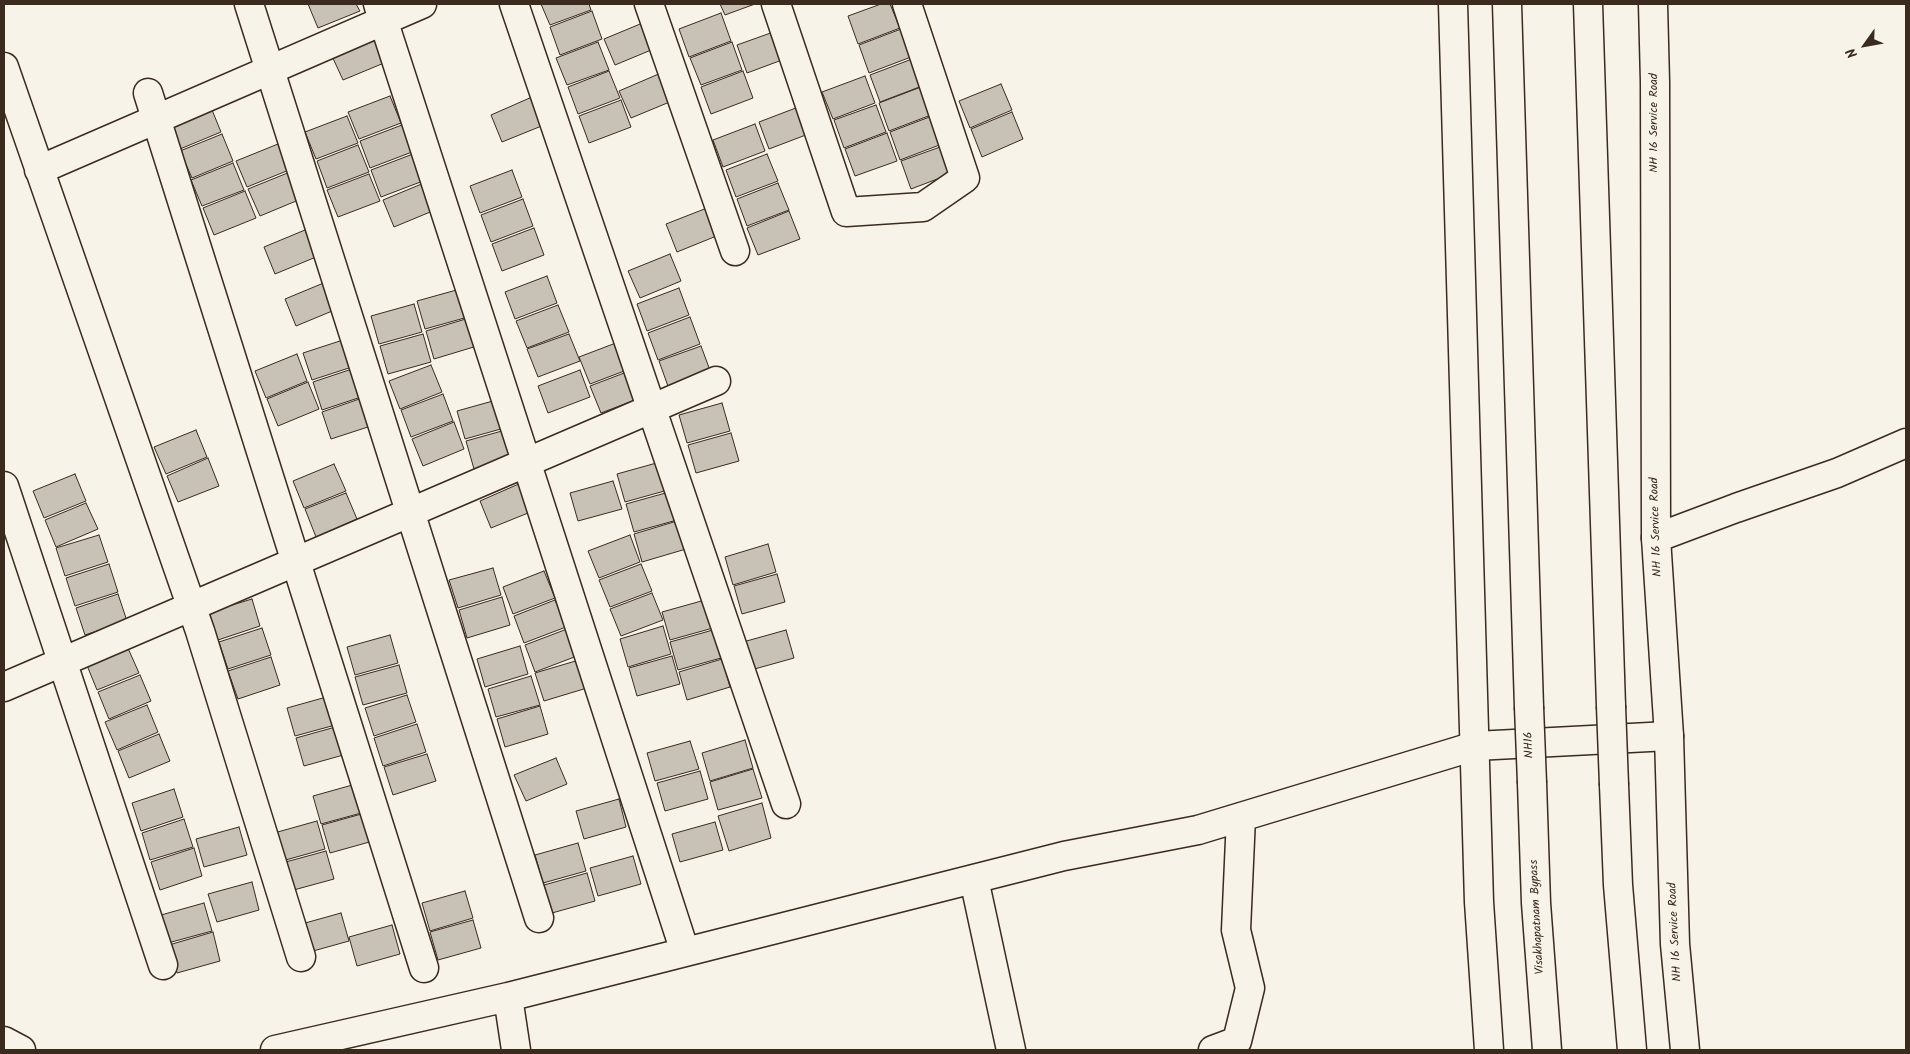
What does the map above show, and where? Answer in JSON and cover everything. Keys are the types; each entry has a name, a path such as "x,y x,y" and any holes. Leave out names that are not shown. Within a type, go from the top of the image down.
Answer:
{"main road":[{"path":"248,4 539,918"},
{"path":"40,170 270,70 381,12 422,4"},
{"path":"514,4 786,804"},
{"path":"650,4 735,251"},
{"path":"776,4 846,212 924,207 965,178 907,4"},
{"path":"1453,4 1479,902 1489,1050"},
{"name":"NH16","path":"1507,4 1532,783"},
{"path":"1588,4 1618,885 1632,1050"},
{"name":"NH 16 Service Road","path":"1653,4 1655,82 1656,538 1669,736 1675,944 1685,1050"},
{"path":"381,12 685,952"},
{"path":"4,67 191,606 301,957"},
{"path":"148,93 424,968"},
{"path":"4,687 716,381"},
{"path":"1656,538 1837,473 1906,443"},
{"path":"4,486 163,965"},
{"path":"279,1050 508,997 1064,856 1198,830 1475,746 1669,736"},
{"name":"Visakhapatnam Bypass","path":"1532,783 1536,903 1547,1050"},
{"path":"1213,1050 1237,1041 1250,988 1236,930 1241,817"},
{"path":"974,879 1011,1050"},
{"path":"508,997 516,1050"},
{"path":"4,1041 21,1050"}],"building":[{"path":"308,4 356,4 360,11 318,28"},
{"path":"541,4 589,4 591,10 550,25"},
{"path":"720,4 755,4 725,15"},
{"path":"881,4 890,4 900,28 858,44 848,16"},
{"path":"592,11 602,39 560,55 550,27"},
{"path":"721,13 731,41 689,57 679,29"},
{"path":"645,22 656,48 615,65 604,39"},
{"path":"901,29 911,57 869,73 859,45"},
{"path":"779,30 790,57 747,73 737,45"},
{"path":"373,36 384,63 343,80 331,54"},
{"path":"598,42 609,70 567,85 556,58"},
{"path":"732,42 742,70 701,85 690,58"},
{"path":"912,59 922,86 880,102 870,75"},
{"path":"609,71 620,98 578,114 568,87"},
{"path":"743,71 753,98 711,114 701,87"},
{"path":"661,73 672,101 631,118 619,91"},
{"path":"865,76 875,103 833,119 822,92"},
{"path":"1001,84 1012,110 970,128 959,101"},
{"path":"921,87 931,115 889,131 879,103"},
{"path":"390,96 401,123 359,139 348,112"},
{"path":"532,97 544,125 502,142 491,115"},
{"path":"621,100 631,127 589,143 579,116"},
{"path":"210,105 221,132 180,149 168,122"},
{"path":"876,105 886,132 844,148 834,120"},
{"path":"801,106 811,133 769,149 759,122"},
{"path":"1012,112 1023,139 982,157 971,129"},
{"path":"347,116 358,143 316,159 305,132"},
{"path":"932,116 942,144 900,160 890,132"},
{"path":"755,124 765,151 723,167 713,140"},
{"path":"402,125 412,152 370,168 360,141"},
{"path":"887,133 897,161 855,176 845,149"},
{"path":"222,134 233,161 192,178 180,151"},
{"path":"278,144 289,170 247,187 236,161"},
{"path":"358,145 369,172 327,188 317,161"},
{"path":"943,146 953,173 911,189 901,161"},
{"path":"413,154 423,181 381,197 371,170"},
{"path":"767,154 778,181 736,197 726,170"},
{"path":"233,163 244,190 202,206 191,180"},
{"path":"512,170 522,197 480,213 470,186"},
{"path":"290,172 301,199 260,216 248,189"},
{"path":"369,174 380,201 338,217 327,190"},
{"path":"424,183 435,210 394,227 383,200"},
{"path":"778,183 789,210 747,226 737,199"},
{"path":"245,191 256,218 214,235 203,208"},
{"path":"523,199 533,226 491,242 481,215"},
{"path":"707,208 719,235 677,252 666,224"},
{"path":"789,211 800,239 758,255 747,228"},
{"path":"534,228 544,255 502,271 492,244"},
{"path":"305,230 316,257 275,274 264,247"},
{"path":"670,254 681,281 640,298 628,271"},
{"path":"547,276 557,303 515,319 505,292"},
{"path":"326,282 337,309 296,326 285,299"},
{"path":"679,288 689,315 647,331 637,304"},
{"path":"460,289 468,317 425,329 417,301"},
{"path":"414,304 422,332 379,344 371,316"},
{"path":"558,305 569,332 527,348 516,321"},
{"path":"690,317 700,344 658,360 648,333"},
{"path":"469,318 477,346 434,359 426,331"},
{"path":"423,334 431,362 388,374 380,346"},
{"path":"569,334 580,361 538,377 527,349"},
{"path":"346,339 355,366 312,380 303,353"},
{"path":"621,341 632,368 590,384 579,357"},
{"path":"701,346 711,373 669,389 659,361"},
{"path":"297,354 307,381 266,398 255,371"},
{"path":"431,365 442,392 400,409 389,381"},
{"path":"355,368 364,396 322,410 313,382"},
{"path":"580,370 590,397 548,413 538,386"},
{"path":"632,370 643,397 601,413 590,386"},
{"path":"308,382 319,409 278,426 267,399"},
{"path":"443,394 453,421 411,437 401,410"},
{"path":"365,397 374,425 331,439 322,412"},
{"path":"500,399 508,427 465,439 457,411"},
{"path":"722,403 730,431 687,443 679,415"},
{"path":"454,422 464,449 423,466 412,439"},
{"path":"509,429 517,457 474,469 466,441"},
{"path":"196,430 207,457 166,474 154,447"},
{"path":"731,433 739,461 696,473 688,445"},
{"path":"208,458 219,486 178,502 167,476"},
{"path":"660,462 668,490 625,502 617,474"},
{"path":"334,464 346,491 304,508 293,481"},
{"path":"75,474 86,501 44,518 33,491"},
{"path":"613,481 622,509 578,521 570,493"},
{"path":"521,483 533,511 491,528 480,501"},
{"path":"669,492 677,520 634,532 626,504"},
{"path":"346,493 357,519 316,537 305,509"},
{"path":"86,503 98,529 56,547 45,520"},
{"path":"677,521 686,549 642,562 634,534"},
{"path":"99,535 108,562 65,576 56,548"},
{"path":"630,535 640,562 599,578 588,551"},
{"path":"768,544 776,572 733,585 725,557"},
{"path":"109,564 118,592 75,606 66,578"},
{"path":"641,564 652,591 610,607 599,580"},
{"path":"493,568 501,595 458,608 449,580"},
{"path":"544,571 555,598 513,614 503,587"},
{"path":"777,574 785,602 742,614 734,586"},
{"path":"652,593 663,620 621,636 610,609"},
{"path":"118,594 127,621 85,635 76,608"},
{"path":"502,597 510,625 467,638 459,610"},
{"path":"252,599 260,626 218,640 209,612"},
{"path":"555,600 566,627 524,643 514,616"},
{"path":"705,600 713,628 670,640 662,612"},
{"path":"663,626 671,654 628,667 620,639"},
{"path":"262,628 271,655 228,669 219,642"},
{"path":"567,629 577,656 535,672 525,645"},
{"path":"713,630 721,658 678,670 670,642"},
{"path":"786,630 794,658 751,670 743,642"},
{"path":"390,635 398,663 355,675 347,647"},
{"path":"127,646 139,673 97,690 86,663"},
{"path":"520,646 528,674 485,687 477,659"},
{"path":"672,656 680,684 637,696 629,668"},
{"path":"271,657 280,685 238,699 228,671"},
{"path":"722,659 730,687 687,700 679,672"},
{"path":"579,660 587,688 544,701 535,673"},
{"path":"399,665 407,693 363,705 355,677"},
{"path":"140,675 151,701 109,719 98,692"},
{"path":"531,676 540,705 496,717 488,689"},
{"path":"407,695 416,722 374,736 365,708"},
{"path":"330,696 339,724 295,736 287,708"},
{"path":"147,705 158,732 117,750 105,722"},
{"path":"540,706 548,734 505,747 497,719"},
{"path":"417,724 426,752 383,766 374,738"},
{"path":"339,726 347,754 304,766 296,738"},
{"path":"159,734 170,761 129,778 118,751"},
{"path":"745,740 753,768 710,781 702,753"},
{"path":"690,741 699,769 655,781 647,753"},
{"path":"427,754 436,781 393,795 384,767"},
{"path":"556,758 567,784 526,801 514,775"},
{"path":"753,769 762,798 718,810 710,782"},
{"path":"700,771 708,799 665,811 657,783"},
{"path":"356,784 365,812 321,824 313,796"},
{"path":"174,789 183,817 141,831 132,803"},
{"path":"619,799 626,827 584,839 576,811"},
{"path":"762,803 771,838 729,851 718,816"},
{"path":"365,813 373,841 330,853 322,825"},
{"path":"184,819 193,847 150,860 142,833"},
{"path":"317,821 325,849 282,861 274,833"},
{"path":"715,822 723,850 680,862 672,834"},
{"path":"239,827 247,855 204,867 196,839"},
{"path":"578,843 586,871 543,883 535,855"},
{"path":"194,848 202,876 160,890 151,862"},
{"path":"326,851 334,879 290,891 282,863"},
{"path":"633,856 641,884 598,896 590,868"},
{"path":"587,873 595,901 552,913 544,885"},
{"path":"252,882 259,910 217,922 208,894"},
{"path":"465,891 473,918 430,931 422,903"},
{"path":"204,903 212,931 168,943 161,915"},
{"path":"341,913 349,941 306,953 298,925"},
{"path":"473,920 481,948 438,960 430,932"},
{"path":"392,925 400,954 357,966 349,937"},
{"path":"213,932 220,961 177,973 169,945"}]}
